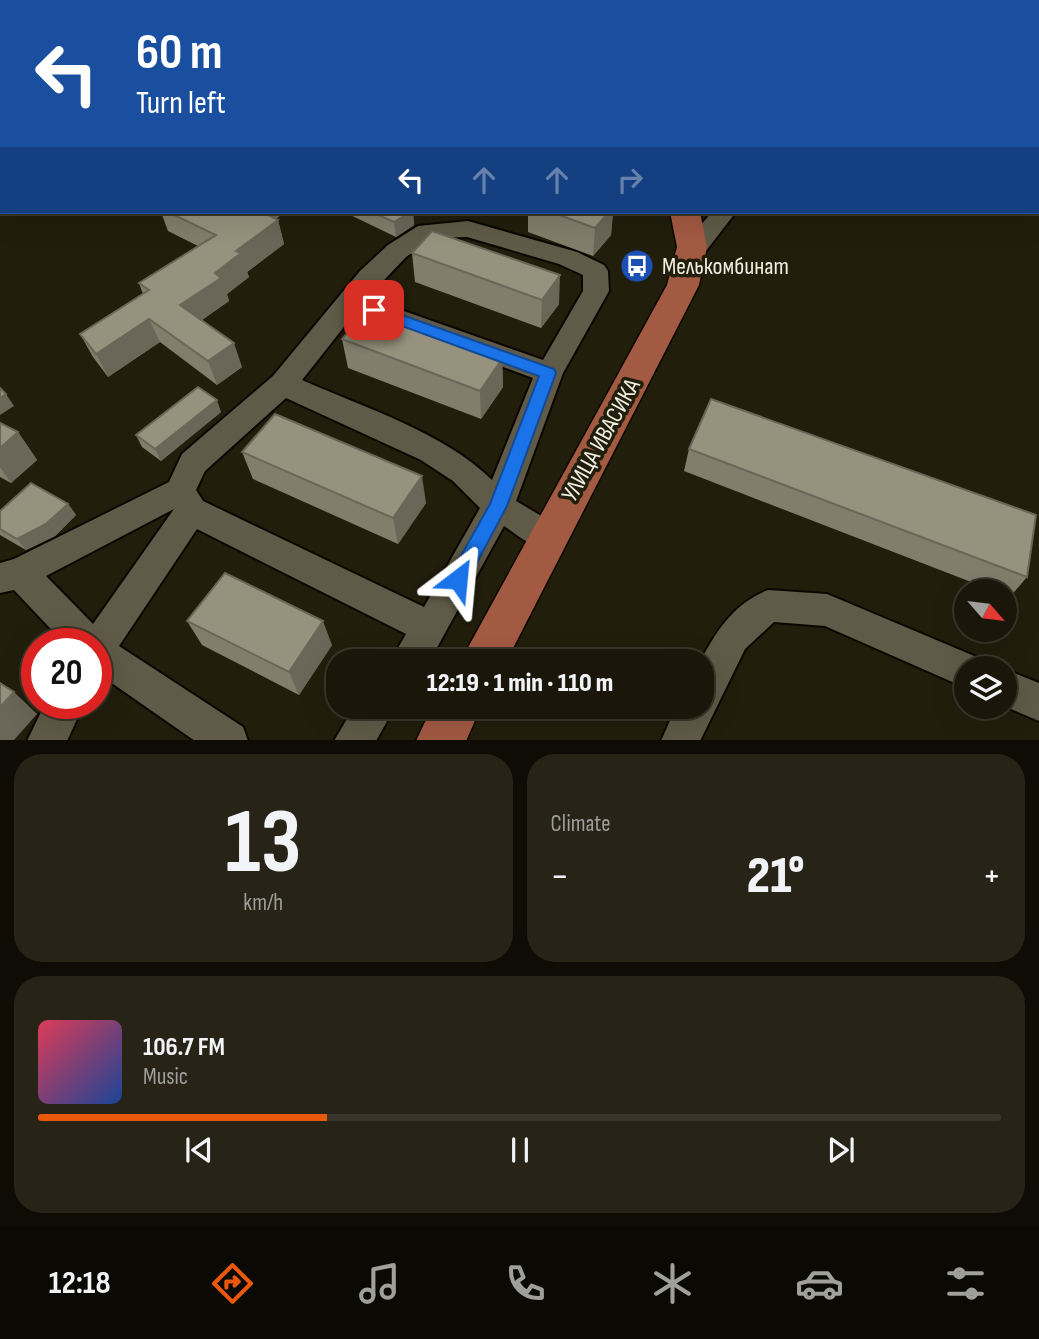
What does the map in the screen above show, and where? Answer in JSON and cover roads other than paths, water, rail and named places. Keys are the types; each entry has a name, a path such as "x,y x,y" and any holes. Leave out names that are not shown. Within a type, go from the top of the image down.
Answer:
{"main road":[{"name":"УЛИЦА ИВАСИКА","path":"489,649 683,285 692,247 685,214"},
{"path":"440,740 451,719"}],"lane":[{"path":"690,254 721,214"},
{"path":"111,628 148,571 186,501 193,463 283,384 369,277 397,251 427,232 468,229 568,258 595,271 596,291 548,373 498,506 417,649"},
{"path":"349,301 548,373"},
{"path":"283,384 432,451 464,472 498,506 548,537"},
{"path":"71,628 10,575 186,501"},
{"path":"186,501 431,628"},
{"path":"714,671 732,637 768,606 827,610 954,665"},
{"path":"112,662 229,740"},
{"path":"1017,693 1039,702"},
{"path":"46,740 57,719"},
{"path":"353,740 368,719"},
{"path":"681,740 690,719"}],"place":[{"name":"Мелькомбинат","path":"637,266"}]}
